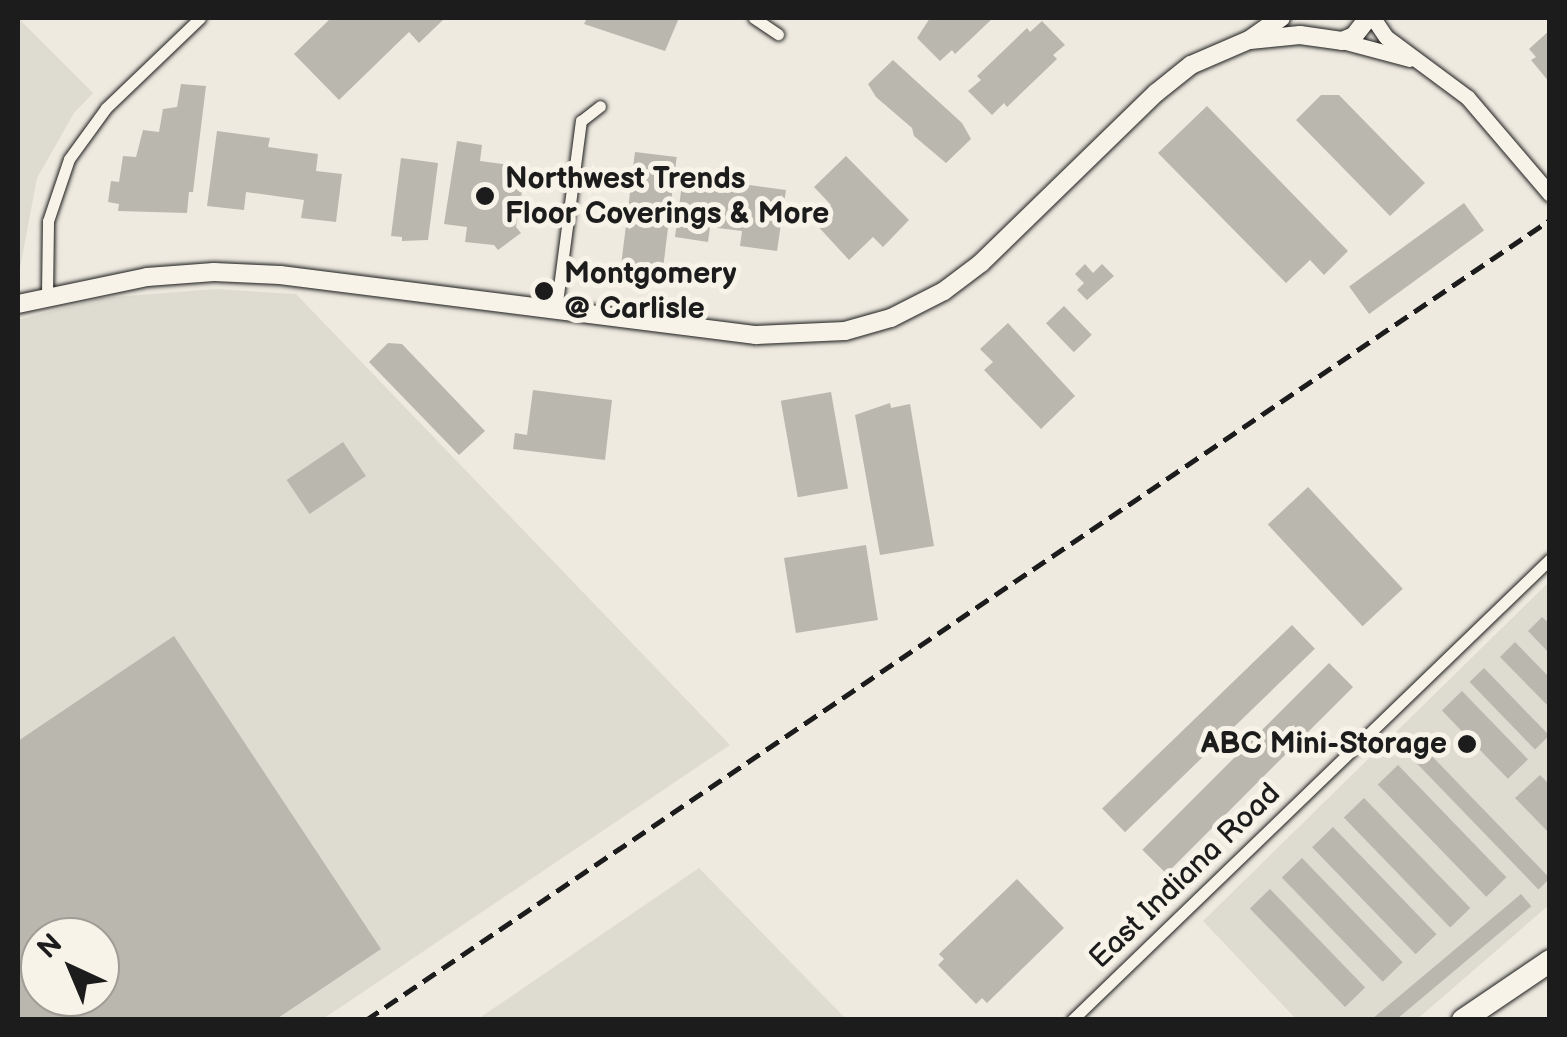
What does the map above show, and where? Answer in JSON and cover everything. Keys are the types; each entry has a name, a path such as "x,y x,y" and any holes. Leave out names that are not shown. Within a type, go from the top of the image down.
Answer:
{"highway":[{"path":"1463,1020 1550,961"}],"main road":[{"path":"18,304 47,294 147,277 214,272 280,275 756,335 811,336 891,318 944,291 981,263 1179,74 1249,40 1282,18"},
{"path":"1298,18 1316,38"},
{"path":"1249,40 1342,40 1354,36 1370,18"}],"street":[{"path":"47,294 48,221 69,158 106,108 200,18"},
{"path":"754,18 778,34"},
{"path":"1370,18 1414,59 1458,87 1550,194"},
{"path":"1342,40 1414,59"},
{"path":"556,310 581,121 600,106"},
{"name":"East Indiana Road","path":"1072,1020 1550,559"}],"shaded area":[{"path":"18,18 93,93 74,113 37,178 18,279"},
{"path":"216,289 296,294 730,745 323,1019 18,1020 18,320 101,298"},
{"name":"ABC Mini-Storage","path":"1549,582 1549,905 1416,1020 1296,1019 1203,921"},
{"path":"699,868 846,1019 478,1019"}],"building":[{"path":"331,18 445,18 419,43 409,32 339,100 294,54"},
{"path":"587,18 679,18 665,51 584,24"},
{"path":"930,18 993,18 955,54 952,50 940,61 917,38"},
{"path":"1042,21 1065,45 1053,55 1057,59 1007,107 1004,103 992,115 968,91 981,80 977,76 1027,28 1030,32"},
{"path":"1550,30 1550,83 1531,60 1536,57 1529,49"},
{"path":"893,60 962,123 971,139 946,163 914,136 912,128 876,97 868,84"},
{"path":"181,84 206,86 187,213 118,211 119,204 108,202 111,181 119,182 123,156 136,157 143,130 159,132 163,109 177,107"},
{"path":"1321,95 1339,95 1425,183 1390,216 1296,120"},
{"path":"1207,106 1348,251 1324,275 1310,260 1286,283 1158,153"},
{"path":"217,131 270,138 268,147 318,154 316,171 342,174 336,222 301,218 304,200 246,192 244,210 207,206"},
{"name":"Northwest Trends Floor Coverings & More","path":"457,141 482,145 480,161 526,167 516,227 521,233 498,250 494,245 465,242 467,227 444,224"},
{"path":"635,152 677,157 663,272 621,267"},
{"path":"846,156 909,220 883,247 873,237 849,260 814,222 831,205 814,187"},
{"path":"401,158 438,163 428,240 402,241 402,237 391,236"},
{"path":"683,176 786,190 777,251 740,246 742,231 710,227 708,242 675,237"},
{"path":"1464,203 1484,231 1369,314 1349,286"},
{"path":"1085,264 1093,273 1102,264 1114,276 1087,300 1077,290 1084,283 1075,274"},
{"path":"1064,306 1092,335 1074,352 1046,323"},
{"path":"1008,323 1075,396 1041,429 984,370 993,362 980,349"},
{"path":"388,343 402,344 485,431 459,455 369,362"},
{"path":"533,390 612,400 605,460 513,449 515,433 527,435"},
{"path":"831,392 848,489 798,497 781,401"},
{"path":"890,403 891,408 910,404 934,546 880,555 855,415"},
{"path":"343,442 366,476 310,514 287,480"},
{"path":"1308,487 1403,589 1363,626 1268,525"},
{"path":"866,545 878,620 796,633 784,558"},
{"path":"1542,617 1550,624 1550,654 1528,631"},
{"path":"1292,625 1315,649 1125,832 1102,808"},
{"path":"174,636 381,949 275,1020 18,1020 18,741"},
{"path":"1515,642 1550,678 1550,708 1500,657"},
{"path":"1329,663 1353,687 1166,874 1142,850"},
{"path":"1484,668 1549,736 1535,750 1470,682"},
{"path":"1462,691 1528,759 1508,779 1442,710"},
{"path":"1427,751 1550,878 1538,889 1415,762"},
{"path":"1398,765 1506,877 1486,897 1378,784"},
{"path":"1540,775 1550,785 1550,834 1515,798"},
{"path":"1364,798 1470,908 1450,928 1344,817"},
{"path":"1333,827 1437,934 1416,954 1312,847"},
{"path":"1302,858 1403,962 1383,982 1282,877"},
{"path":"1017,879 1064,928 987,1003 982,998 976,1004 938,965 944,959 939,954"},
{"path":"1270,889 1365,988 1345,1007 1250,908"},
{"path":"1521,894 1531,906 1396,1020 1371,1020"}],"railway":[{"path":"366,1020 1550,220"}],"place":[{"name":"Northwest Trends Floor Coverings & More","path":"485,196"},
{"name":"Montgomery @ Carlisle","path":"544,291"},
{"name":"ABC Mini-Storage","path":"1467,744"}]}
